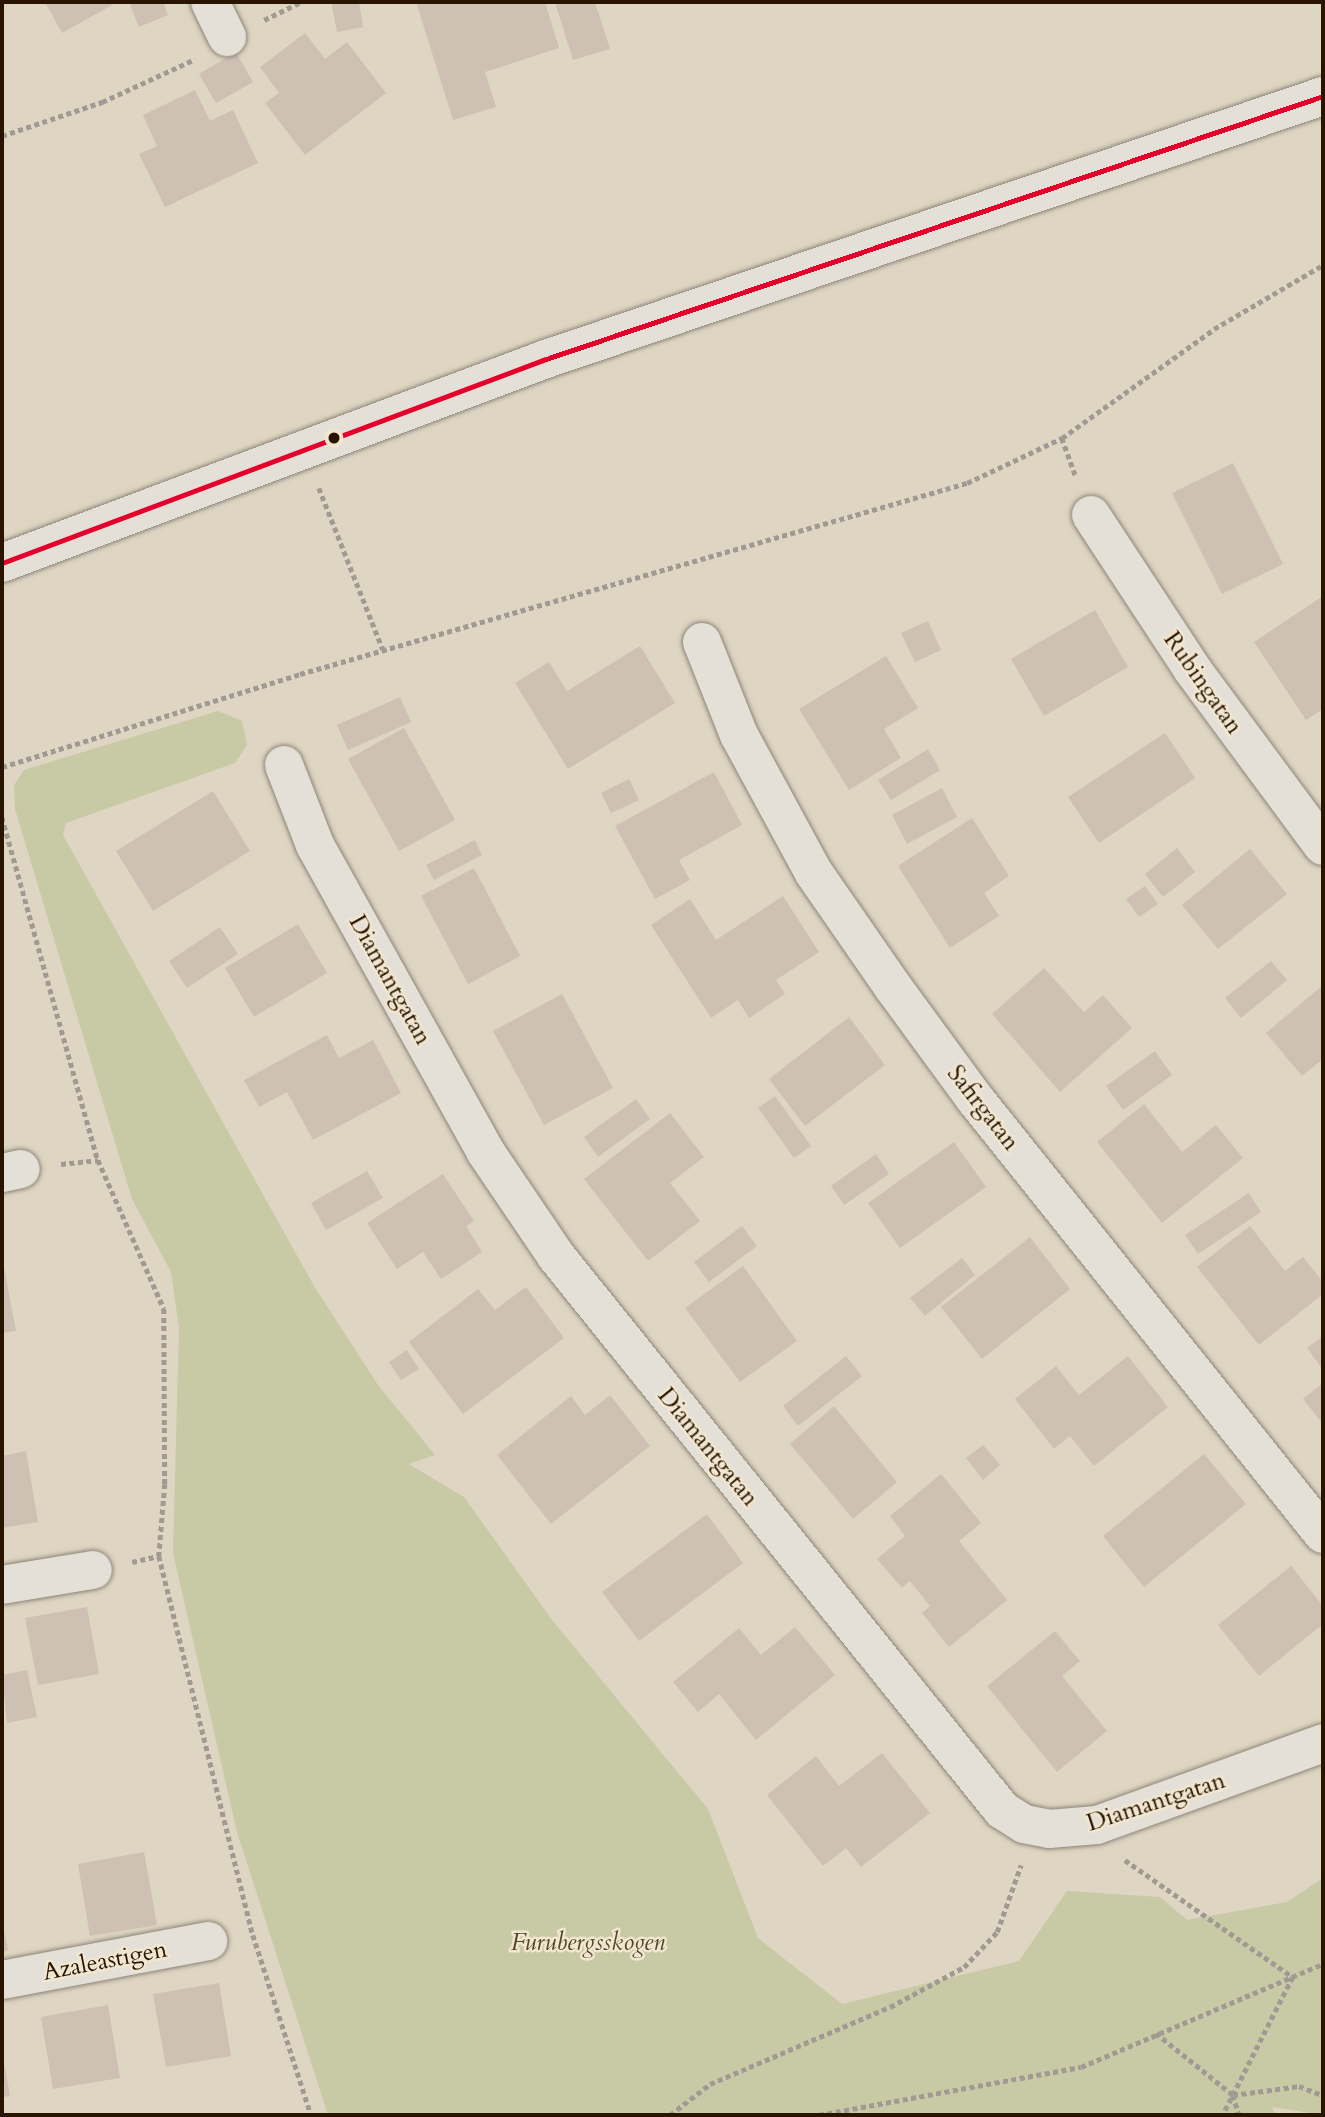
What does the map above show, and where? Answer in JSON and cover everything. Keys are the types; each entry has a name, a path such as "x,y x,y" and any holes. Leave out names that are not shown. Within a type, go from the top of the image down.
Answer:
{"street":[{"path":"209,2 228,37"},
{"path":"2,563 546,359 1323,96"},
{"name":"Rubingatan","path":"1091,515 1192,669 1323,846"},
{"name":"Safirgatan","path":"702,642 738,735 814,873 877,964 975,1099 1323,1535"},
{"name":"Diamantgatan","path":"284,765 322,857 485,1151 556,1256 972,1779 1024,1824 1079,1828 1323,1743"},
{"path":"2,1585 93,1570"},
{"name":"Azaleastigen","path":"2,1980 208,1941"}],"path":[{"path":"2,136 182,67 228,37 301,2"},
{"path":"2,767 383,650 967,483 1062,438 1214,329 1323,265"},
{"path":"318,484 383,650"},
{"path":"2,817 98,1160 164,1309 165,1484 159,1556 253,1935 311,2115"},
{"path":"670,2115 710,2084 890,2007 964,1967 997,1932 1021,1873 1024,1824"},
{"path":"1079,1828 1293,1977"},
{"path":"819,2115 1081,2067 1323,1964"},
{"path":"1223,2115 1293,1977"},
{"path":"1156,2033 1233,2095 1239,2115"},
{"path":"1233,2095 1299,2086 1323,2095"}],"green space":[{"name":"Furubergsskogen","path":"218,711 242,721 247,745 235,763 66,823 63,835 314,1286 378,1385 435,1455 409,1464 464,1497 552,1620 708,1809 758,1938 842,2004 1019,1961 1067,1891 1160,1897 1187,1920 1287,1902 1323,1878 1323,2115 1272,2107 1275,2115 328,2115 237,1832 173,1553 179,1328 171,1272 132,1199 15,809 14,785 24,770"}],"building":[{"path":"45,2 110,2 112,5 62,33"},
{"path":"129,2 163,2 168,15 139,27"},
{"path":"331,2 359,2 363,27 337,32"},
{"path":"416,2 545,2 559,48 485,72 496,107 453,120"},
{"path":"555,2 595,2 610,49 573,60"},
{"path":"305,33 325,59 347,42 386,93 305,155 265,103 279,93 260,67"},
{"path":"236,52 253,82 216,103 199,74"},
{"path":"195,90 210,121 233,110 258,163 165,207 139,154 157,146 143,115"},
{"path":"1233,463 1283,564 1222,594 1172,493"},
{"path":"1323,596 1323,709 1306,720 1254,642"},
{"path":"1095,610 1128,667 1044,716 1011,659"},
{"path":"928,621 941,650 915,662 901,633"},
{"path":"640,646 675,703 568,769 515,683 549,662 567,691"},
{"path":"886,656 918,708 884,729 901,758 849,790 799,709"},
{"path":"400,697 411,722 348,750 337,725"},
{"path":"404,728 455,820 399,851 348,759"},
{"path":"1165,733 1195,778 1099,843 1068,797"},
{"path":"928,749 940,770 891,800 878,780"},
{"path":"714,772 742,825 679,860 690,880 655,899 615,826"},
{"path":"629,779 639,800 611,813 601,793"},
{"path":"942,788 957,817 907,844 892,815"},
{"path":"213,791 250,851 153,911 116,851"},
{"path":"972,818 1009,876 984,893 999,916 950,948 898,866"},
{"path":"475,840 482,855 434,880 426,865"},
{"path":"1177,848 1195,872 1163,897 1145,874"},
{"path":"1250,849 1287,894 1218,949 1182,905"},
{"path":"474,868 520,956 468,984 421,896"},
{"path":"1145,886 1158,904 1139,917 1126,899"},
{"path":"783,896 819,952 776,980 785,994 749,1018 738,1000 711,1018 651,925 690,899 716,940"},
{"path":"298,924 327,973 254,1017 225,968"},
{"path":"220,927 238,954 187,988 169,961"},
{"path":"1271,961 1287,980 1241,1018 1225,998"},
{"path":"1044,968 1084,1012 1103,995 1132,1028 1060,1092 992,1014"},
{"path":"1323,985 1323,1059 1302,1076 1266,1033"},
{"path":"562,994 613,1088 544,1125 493,1031"},
{"path":"849,1017 885,1065 805,1126 769,1079"},
{"path":"327,1035 339,1058 373,1040 401,1093 313,1140 287,1092 259,1107 244,1080"},
{"path":"1155,1051 1172,1075 1123,1110 1106,1086"},
{"path":"775,1096 811,1146 794,1158 758,1108"},
{"path":"636,1099 650,1119 598,1157 584,1137"},
{"path":"1144,1104 1182,1152 1216,1125 1243,1158 1162,1223 1097,1142"},
{"path":"670,1113 704,1157 670,1183 700,1221 648,1261 584,1179"},
{"path":"954,1142 986,1187 900,1248 868,1203"},
{"path":"876,1154 889,1174 844,1205 831,1186"},
{"path":"367,1171 383,1198 326,1230 311,1203"},
{"path":"443,1174 474,1221 466,1226 482,1252 441,1279 423,1252 397,1269 367,1223"},
{"path":"1249,1193 1261,1212 1198,1254 1185,1235"},
{"path":"742,1226 757,1246 709,1282 694,1262"},
{"path":"1250,1226 1285,1271 1303,1257 1323,1282 1323,1294 1259,1345 1197,1267"},
{"path":"1030,1237 1070,1289 982,1359 941,1307"},
{"path":"2,1257 16,1331 2,1333"},
{"path":"962,1258 975,1275 925,1316 910,1298"},
{"path":"743,1266 797,1341 740,1382 685,1308"},
{"path":"526,1287 564,1338 463,1414 409,1342 478,1289 495,1310"},
{"path":"1323,1336 1323,1370 1307,1348"},
{"path":"407,1350 419,1369 401,1380 389,1362"},
{"path":"846,1356 862,1376 798,1426 783,1406"},
{"path":"1128,1356 1168,1407 1094,1466 1070,1436 1054,1449 1015,1399 1056,1366 1079,1395"},
{"path":"1323,1383 1323,1424 1303,1399"},
{"path":"610,1395 650,1446 551,1524 497,1455 571,1396 585,1415"},
{"path":"834,1406 897,1482 853,1519 790,1444"},
{"path":"983,1445 1000,1465 983,1480 966,1458"},
{"path":"26,1451 38,1522 2,1528 2,1456"},
{"path":"1204,1454 1246,1504 1144,1587 1103,1536"},
{"path":"941,1474 981,1523 959,1541 1007,1600 949,1647 922,1613 930,1606 910,1581 902,1588 877,1559 905,1536 890,1516"},
{"path":"707,1514 743,1563 639,1641 602,1592"},
{"path":"1291,1566 1323,1606 1323,1624 1259,1676 1218,1625"},
{"path":"87,1607 99,1674 38,1685 25,1618"},
{"path":"795,1627 835,1675 756,1740 719,1694 698,1712 673,1682 739,1628 761,1655"},
{"path":"1055,1631 1080,1661 1062,1676 1107,1731 1057,1772 987,1686"},
{"path":"27,1670 37,1717 7,1723 2,1675"},
{"path":"882,1753 930,1813 861,1867 846,1848 823,1866 767,1795 816,1756 839,1786"},
{"path":"144,1852 157,1925 90,1936 78,1864"},
{"path":"2,1920 8,1950 2,1952"},
{"path":"219,1983 231,2056 166,2067 153,1994"},
{"path":"108,2005 120,2078 53,2089 41,2017"},
{"path":"2,2057 10,2096 2,2097"}],"transit line":[{"path":"2,563 546,359 1323,96"}]}
